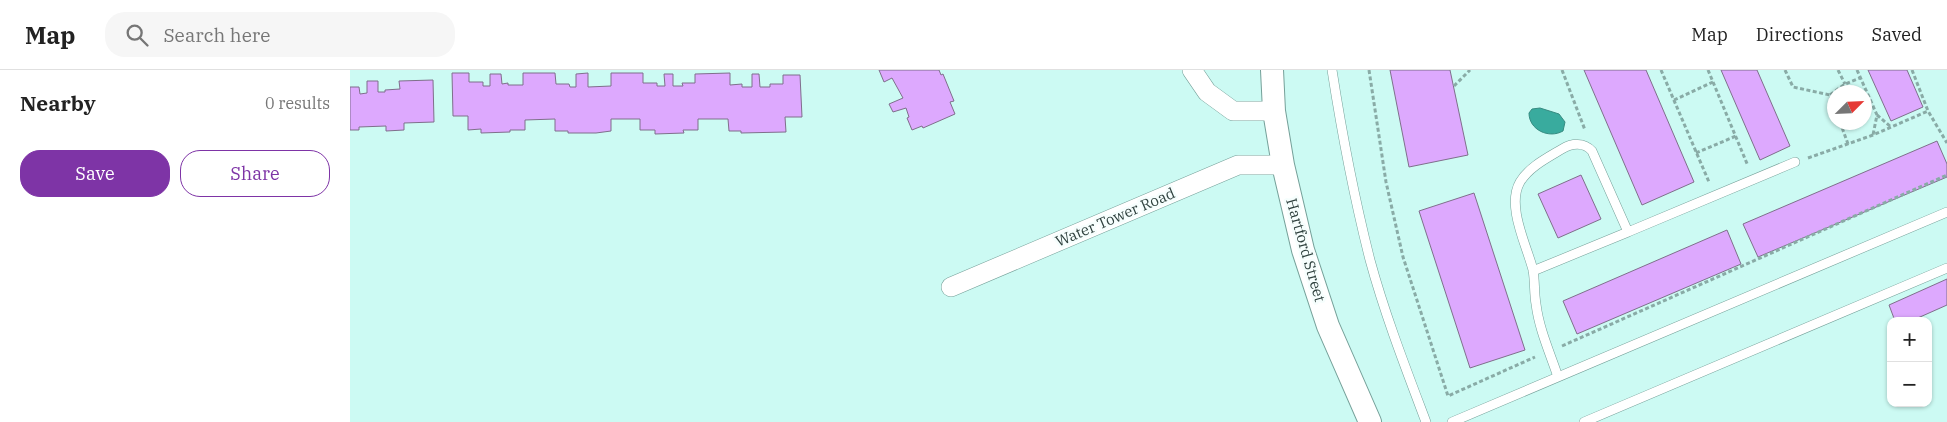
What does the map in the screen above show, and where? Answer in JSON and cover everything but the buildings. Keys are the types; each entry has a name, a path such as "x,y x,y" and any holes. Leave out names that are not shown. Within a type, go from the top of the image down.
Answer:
{"street":[{"path":"1192,70 1207,92 1233,111 1274,111"},
{"name":"Hartford Street","path":"1272,70 1274,111 1283,165 1303,250 1328,326 1370,422"},
{"name":"Water Tower Road","path":"951,287 1238,164 1283,165"}],"lane":[{"path":"1332,70 1344,143 1371,261 1398,350 1426,422"},
{"path":"1558,377 1541,329 1536,304 1533,270 1517,217 1516,198 1520,181 1534,167 1568,146 1584,145 1592,151 1628,232"},
{"path":"1533,270 1795,162"},
{"path":"1452,422 1947,212"},
{"path":"1584,422 1947,268"}],"path":[{"path":"1454,86 1470,70"},
{"path":"1562,70 1592,151"},
{"path":"1661,70 1715,196"},
{"path":"1708,70 1748,165 1743,184"},
{"path":"1785,70 1793,87 1827,94"},
{"path":"1838,70 1845,84 1860,78"},
{"path":"1857,70 1877,115 1891,127"},
{"path":"1912,70 1928,111 1947,143"},
{"path":"1674,100 1713,82"},
{"path":"1795,162 1873,136 1928,111"},
{"path":"1873,136 1877,115"},
{"path":"1843,130 1848,144"},
{"path":"1696,153 1736,136"}],"shaded area":[{"path":"1540,108 1559,114 1565,122 1563,131 1552,134 1546,133 1532,124 1529,113 1532,109"}]}
